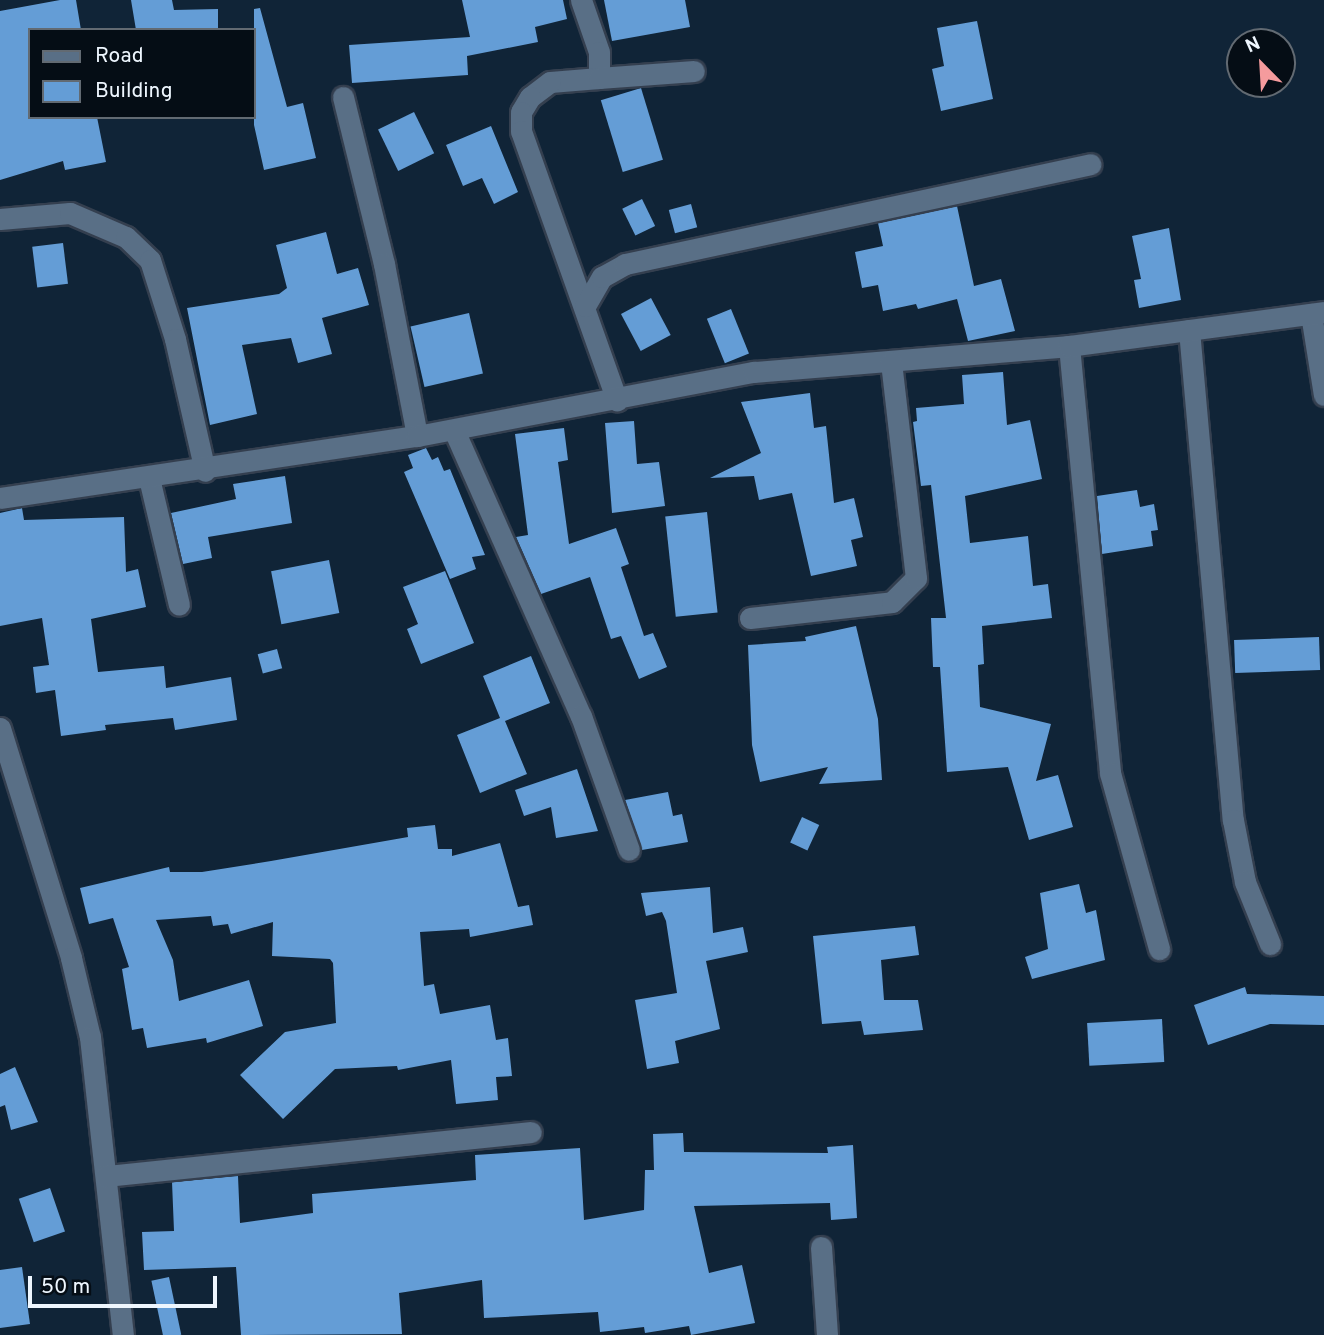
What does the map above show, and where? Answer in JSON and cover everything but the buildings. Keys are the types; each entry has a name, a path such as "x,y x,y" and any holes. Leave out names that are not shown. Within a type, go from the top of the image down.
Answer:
{"street":[{"path":"581,0 596,43 599,78"},
{"path":"617,400 585,306 525,149 521,112 530,97 550,82 694,71"},
{"path":"343,97 384,264 417,436"},
{"path":"585,306 602,277 625,264 1090,164"},
{"path":"0,219 70,213 126,237 150,260 175,339 205,471"},
{"path":"0,498 205,471 454,430 754,372 1069,346 1318,313 1324,394"},
{"path":"1189,330 1233,820 1245,882 1270,944"},
{"path":"1069,346 1110,774 1160,949"},
{"path":"750,618 892,602 916,578 891,362"},
{"path":"454,430 581,716 629,850"},
{"path":"149,478 179,605"},
{"path":"0,728 71,958 90,1037 123,1335"},
{"path":"106,1176 531,1132"},
{"path":"821,1247 827,1335"}]}
